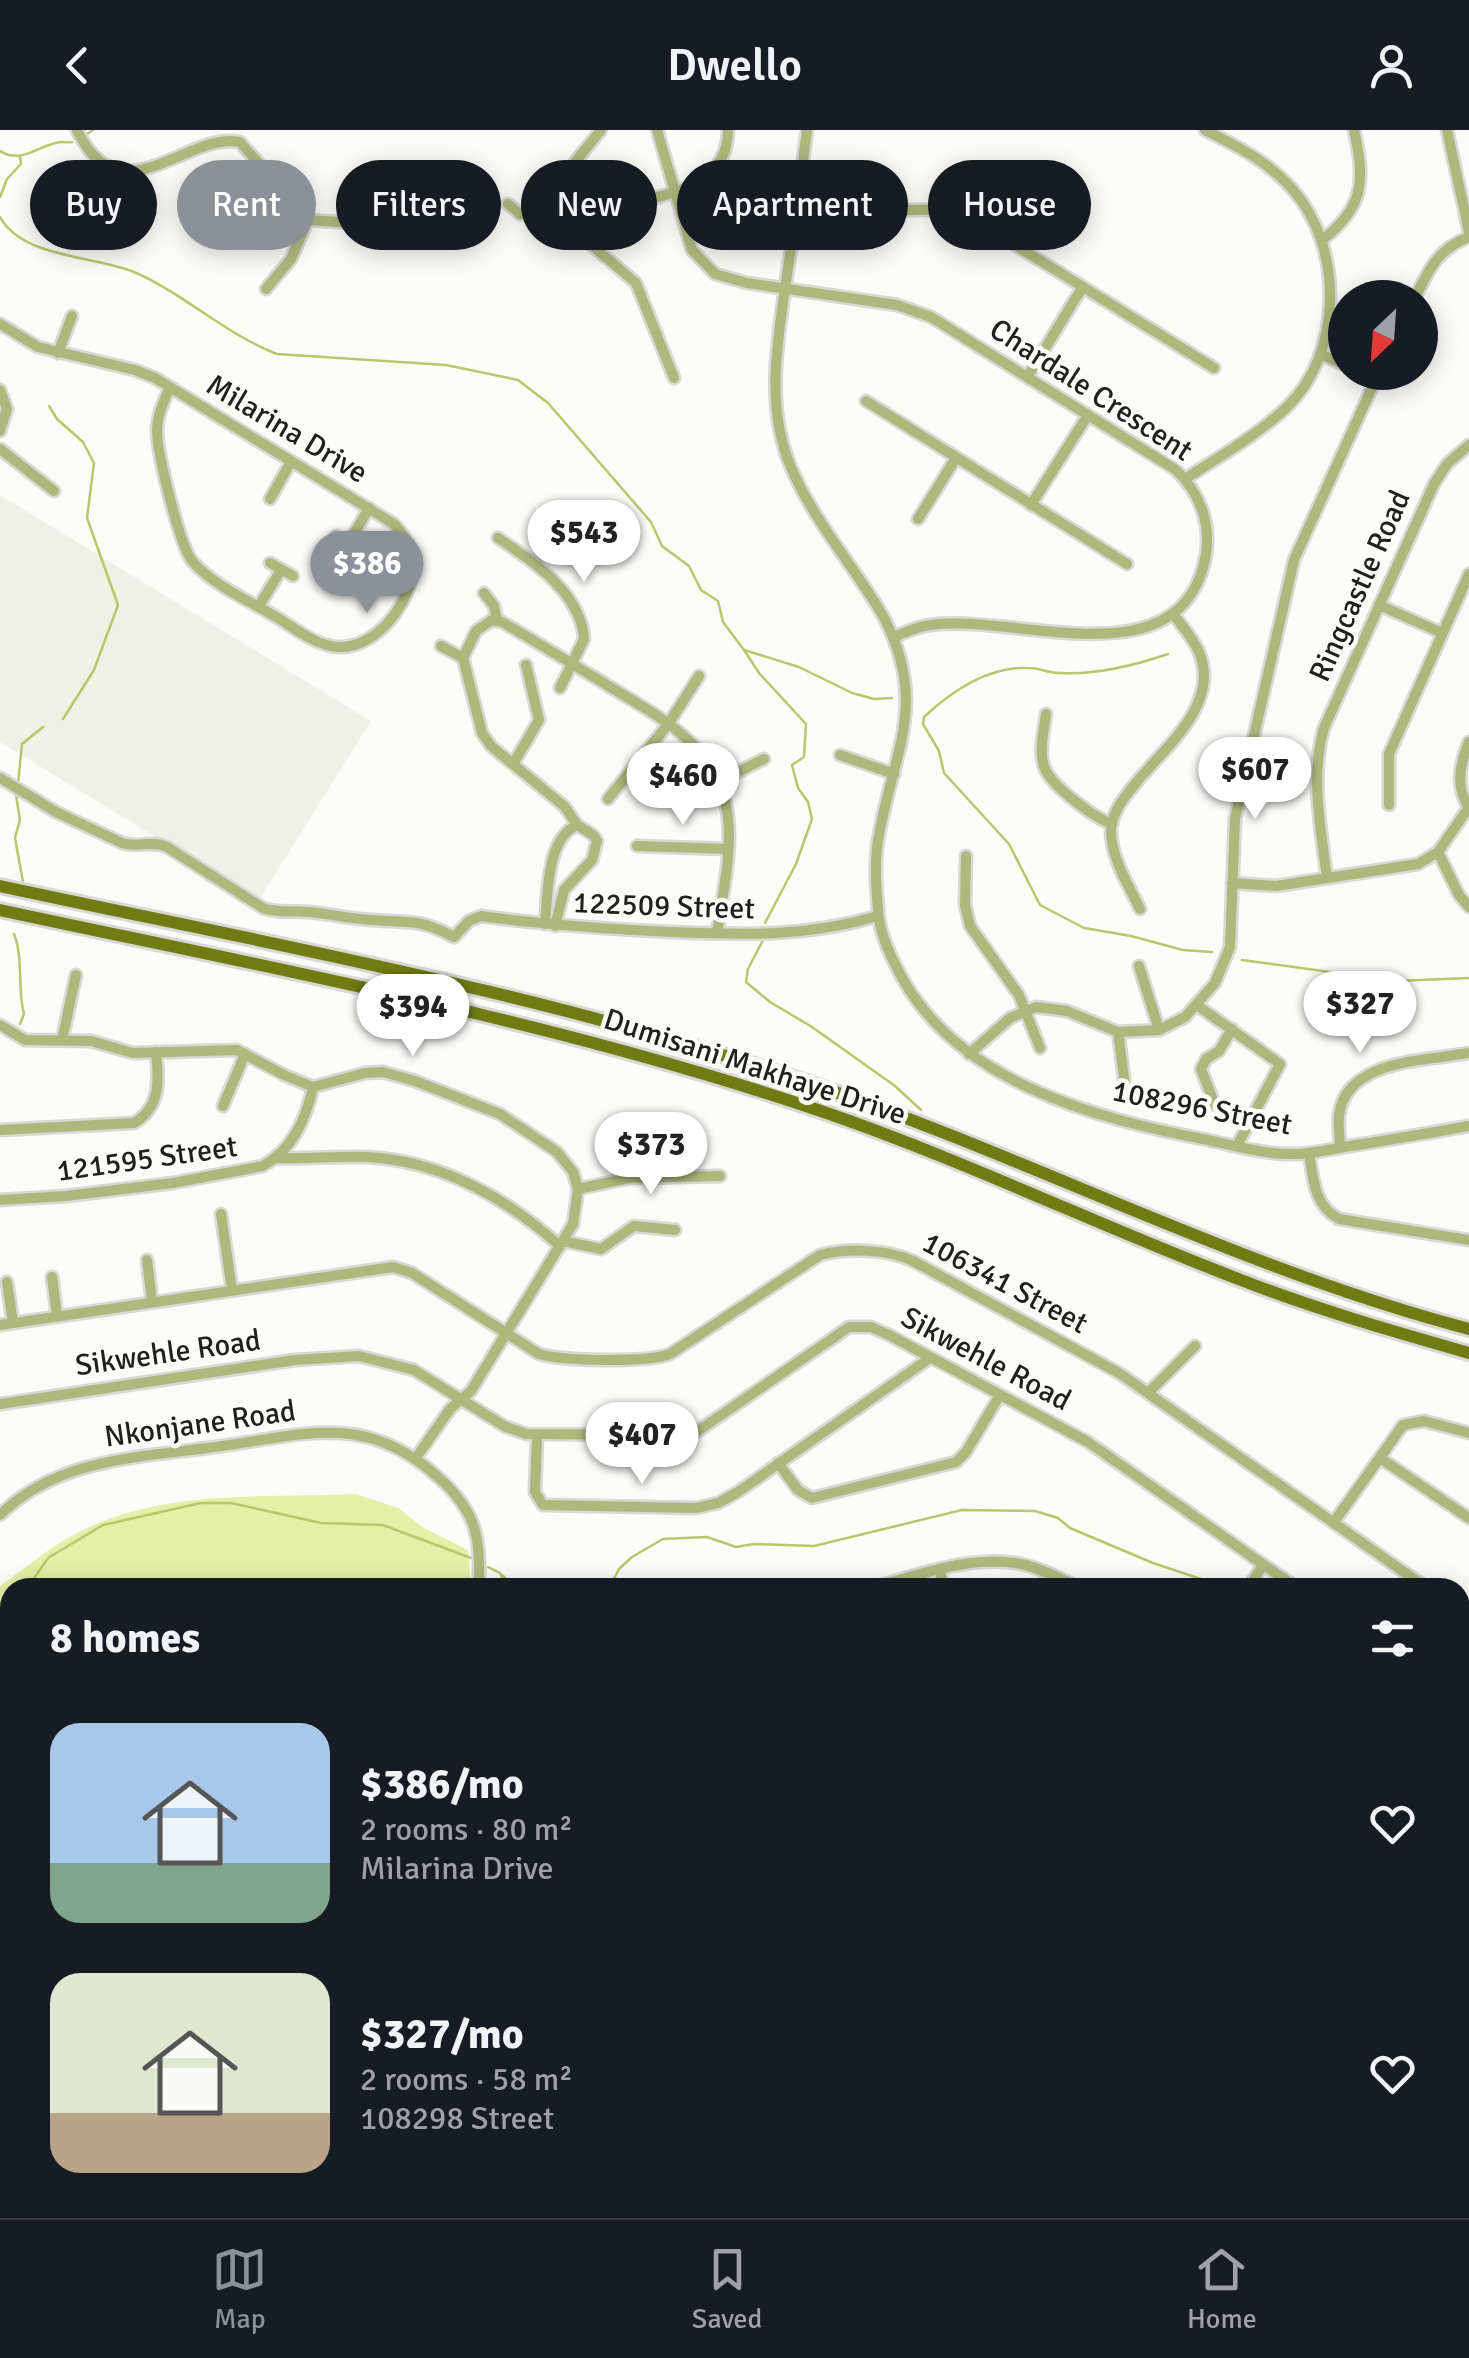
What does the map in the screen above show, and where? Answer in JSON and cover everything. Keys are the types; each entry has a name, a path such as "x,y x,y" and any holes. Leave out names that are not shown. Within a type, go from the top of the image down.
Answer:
{"main road":[{"name":"Dumisani Makhaye Drive","path":"0,886 448,980 653,1033 916,1121 1253,1260 1469,1329"},
{"name":"Dumisani Makhaye Drive","path":"0,910 521,1023 671,1062 901,1139 1242,1281 1469,1353"}],"street":[{"path":"76,130 95,156 121,166 143,164 212,134 239,134 260,160"},
{"path":"577,160 601,130"},
{"path":"657,130 674,192"},
{"path":"657,197 702,180 717,168 727,148 728,130"},
{"name":"108296 Street","path":"807,130 775,382 782,442 805,494 863,581 894,637 907,710 905,734 877,848 878,916 908,990 943,1033 1010,1079 1121,1122 1276,1153 1310,1153 1469,1126"},
{"path":"1185,479 1287,407 1320,354 1329,318 1330,291 1322,240 1295,192 1270,166 1205,130"},
{"path":"1233,144 1237,130"},
{"path":"1322,240 1344,222 1358,197 1362,172 1354,130"},
{"path":"1424,280 1437,256 1469,234 1447,130"},
{"name":"Chardale Crescent","path":"674,192 692,250 706,268 724,278 920,311 1152,454 1185,479 1204,515 1207,548 1198,580 1173,614"},
{"path":"508,204 521,214"},
{"path":"908,210 965,215 1214,368"},
{"path":"266,290 296,250"},
{"path":"597,250 636,283 674,378"},
{"path":"1028,376 1082,288"},
{"path":"58,353 72,316"},
{"name":"Milarina Drive","path":"0,324 26,342 135,370 170,387 402,532 412,554 409,585 382,630 351,646 330,646 202,570 187,554 158,440 159,413 170,387"},
{"path":"1320,354 1328,358"},
{"path":"0,390 6,409 0,431"},
{"path":"970,1054 996,1028 1026,1010 1056,1008 1118,1032 1159,1030 1198,1006 1222,972 1230,947 1235,819 1296,552 1371,390"},
{"path":"866,401 1127,564"},
{"path":"1031,504 1088,414"},
{"name":"Ringcastle Road","path":"1327,878 1318,815 1324,728 1434,484 1447,464 1469,445"},
{"path":"0,449 54,490"},
{"path":"918,519 956,458"},
{"path":"270,498 292,462"},
{"path":"348,544 369,508"},
{"path":"336,536 360,552"},
{"path":"498,538 537,566 577,611 584,639 560,688"},
{"path":"259,606 276,566 292,576"},
{"path":"1389,805 1390,754 1469,574"},
{"path":"484,593 494,606 497,620"},
{"path":"1380,605 1442,633"},
{"path":"894,637 925,626 948,624 1126,633 1140,631 1173,614 1200,654 1204,673 1200,701 1126,794 1112,824 1116,860 1140,909"},
{"path":"550,925 564,890 588,866 598,847 593,835 577,826 565,807 492,746 482,733 463,658 476,630 486,622 497,620 670,723 706,758 720,781 728,815 728,849 717,934"},
{"path":"441,646 463,658"},
{"path":"514,764 539,715 526,665"},
{"path":"608,799 670,723 699,676"},
{"path":"1046,714 1042,753 1048,774 1085,808 1112,824"},
{"path":"1232,883 1276,886 1418,864 1438,852 1469,807 1460,780 1469,742"},
{"path":"840,755 894,774"},
{"path":"720,781 764,759"},
{"name":"122509 Street","path":"0,778 56,812 122,843 167,847 267,910 412,920 454,938 481,916 550,925 788,935 878,916"},
{"path":"550,925 556,849 563,833 577,826"},
{"path":"637,846 728,849"},
{"path":"1438,852 1459,896 1469,906"},
{"path":"966,856 965,905 970,926 984,951 1013,986 1040,1048"},
{"path":"1139,966 1159,1030"},
{"path":"62,1040 76,975"},
{"path":"1198,1006 1278,1060 1280,1068 1246,1124 1238,1146"},
{"path":"0,1025 26,1040 90,1042 124,1052 228,1049 314,1086 383,1072 500,1114 566,1160 578,1189 577,1211 561,1244 472,1391 450,1409 416,1458"},
{"path":"1215,1105 1202,1069 1232,1030"},
{"path":"1118,1032 1126,1093"},
{"path":"0,1130 134,1124 146,1115 156,1096 156,1052"},
{"path":"1340,1148 1342,1104 1356,1083 1388,1068 1469,1053"},
{"path":"223,1106 245,1054"},
{"name":"121595 Street","path":"0,1200 66,1196 258,1168 276,1158 298,1130 314,1086"},
{"path":"1310,1153 1318,1196 1330,1214 1339,1219 1469,1240"},
{"path":"276,1158 368,1157 438,1171 476,1186 561,1244 601,1249 634,1226 675,1230"},
{"path":"578,1189 628,1178 720,1176"},
{"path":"221,1214 232,1290"},
{"name":"106341 Street","path":"0,1325 399,1268 530,1351 551,1358 662,1357 820,1255 892,1254 913,1260 1149,1392 1413,1578"},
{"path":"147,1260 152,1302"},
{"path":"52,1278 57,1316"},
{"path":"7,1282 13,1323"},
{"name":"Sikwehle Road","path":"0,1404 328,1356 359,1356 404,1366 427,1376 504,1426 538,1436 680,1435 698,1431 830,1339 855,1326 871,1327 1088,1442 1283,1578"},
{"path":"1149,1392 1195,1346"},
{"path":"538,1436 536,1496 546,1506 703,1507 738,1492 930,1358"},
{"path":"778,1463 798,1490 812,1498 956,1462 1000,1395"},
{"path":"1334,1522 1396,1434 1412,1422 1469,1433"},
{"name":"Nkonjane Road","path":"0,1515 38,1485 76,1468 299,1434 358,1433 416,1458 464,1504 478,1535 479,1578"},
{"path":"1380,1458 1469,1518"},
{"path":"910,1578 1005,1562 1058,1578"},
{"path":"1254,1578 1263,1564"},
{"path":"940,1570 941,1578"}],"shaded area":[{"path":"0,495 371,721 259,900 0,742"}],"green space":[{"path":"356,1494 398,1508 424,1528 468,1550 470,1578 11,1578 83,1530 115,1517 182,1502"}],"waterway":[{"path":"87,134 93,130"},
{"path":"0,151 15,156 58,142 72,142"},
{"path":"0,197 7,179 21,164 20,156"},
{"path":"0,217 25,241 134,272 277,354 446,365 518,380 548,403 651,522 662,546 689,566 701,590 718,601 723,622 744,650 799,667 852,693 874,699 892,698"},
{"path":"49,406 57,419 83,442 94,463 87,518 118,605 94,670 63,719"},
{"path":"744,650 759,673 806,724 804,757 792,765 812,819 796,864 765,923"},
{"path":"1168,654 1088,673 1029,668 1000,671 947,698 924,717 923,724 939,751 944,773 1009,844 1040,905 1084,928 1183,950 1212,952"},
{"path":"18,784 22,744 43,727"},
{"path":"16,795 20,820 15,838 23,882"},
{"path":"14,934 24,1014 20,1024"},
{"path":"763,940 748,969 746,982 895,1086 921,1110"},
{"path":"1242,960 1396,981 1469,978"},
{"path":"34,1578 48,1558 103,1525 201,1503 231,1503 321,1523 383,1525 471,1558"},
{"path":"614,1578 632,1557 663,1539 707,1537 736,1547 814,1546 962,1510 1035,1511 1153,1563 1198,1578"},
{"path":"488,1567 502,1578"},
{"path":"502,1575 505,1578"}]}
